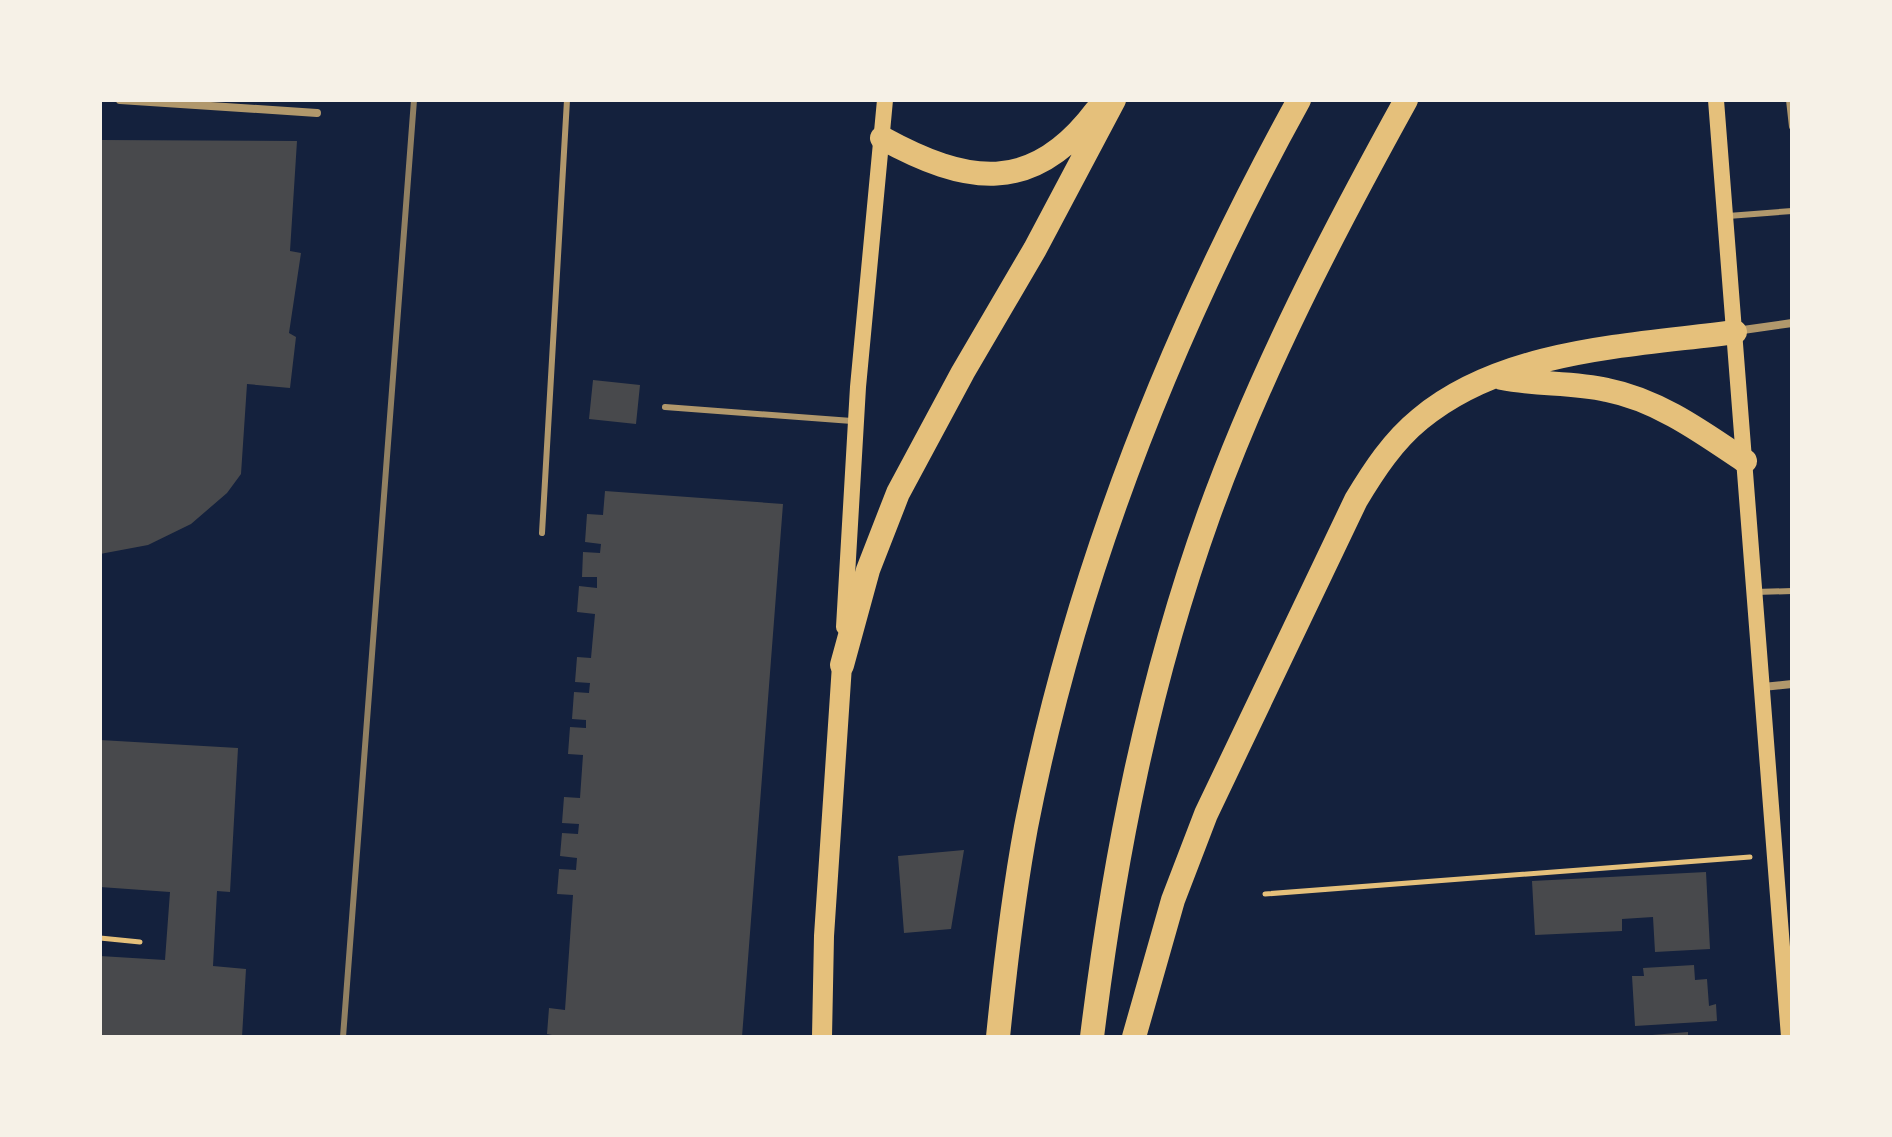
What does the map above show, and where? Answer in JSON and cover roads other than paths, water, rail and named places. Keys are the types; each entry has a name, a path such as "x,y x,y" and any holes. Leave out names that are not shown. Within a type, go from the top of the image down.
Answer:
{"highway":[{"path":"882,138 914,155 958,171 972,174 1006,172 1036,163 1061,148 1085,126 1105,100"},
{"path":"842,665 868,570 898,493 963,372 1035,249 1114,100"},
{"path":"998,1037 1008,941 1026,827 1081,606 1118,492 1160,383 1210,272 1299,100"},
{"path":"1092,1037 1109,906 1143,733 1174,618 1209,513 1252,404 1300,299 1406,100"},
{"path":"1134,1037 1173,900 1206,814 1356,500 1383,457 1418,421 1456,393 1496,377 1554,358 1598,348 1735,332"},
{"path":"1496,377 1622,393 1683,421 1745,461"}],"main road":[{"path":"822,1037 824,936 856,421 885,100"},
{"path":"1716,100 1789,1037"}],"street":[{"path":"120,100 317,113"},
{"path":"1735,332 1792,323"},
{"path":"1763,687 1792,684"}],"lane":[{"path":"542,533 567,100"},
{"path":"1789,100 1792,127"},
{"path":"1726,216 1792,211"},
{"path":"665,407 856,421"},
{"path":"1755,592 1792,591"}],"railway":[{"path":"343,1037 414,100"}]}
